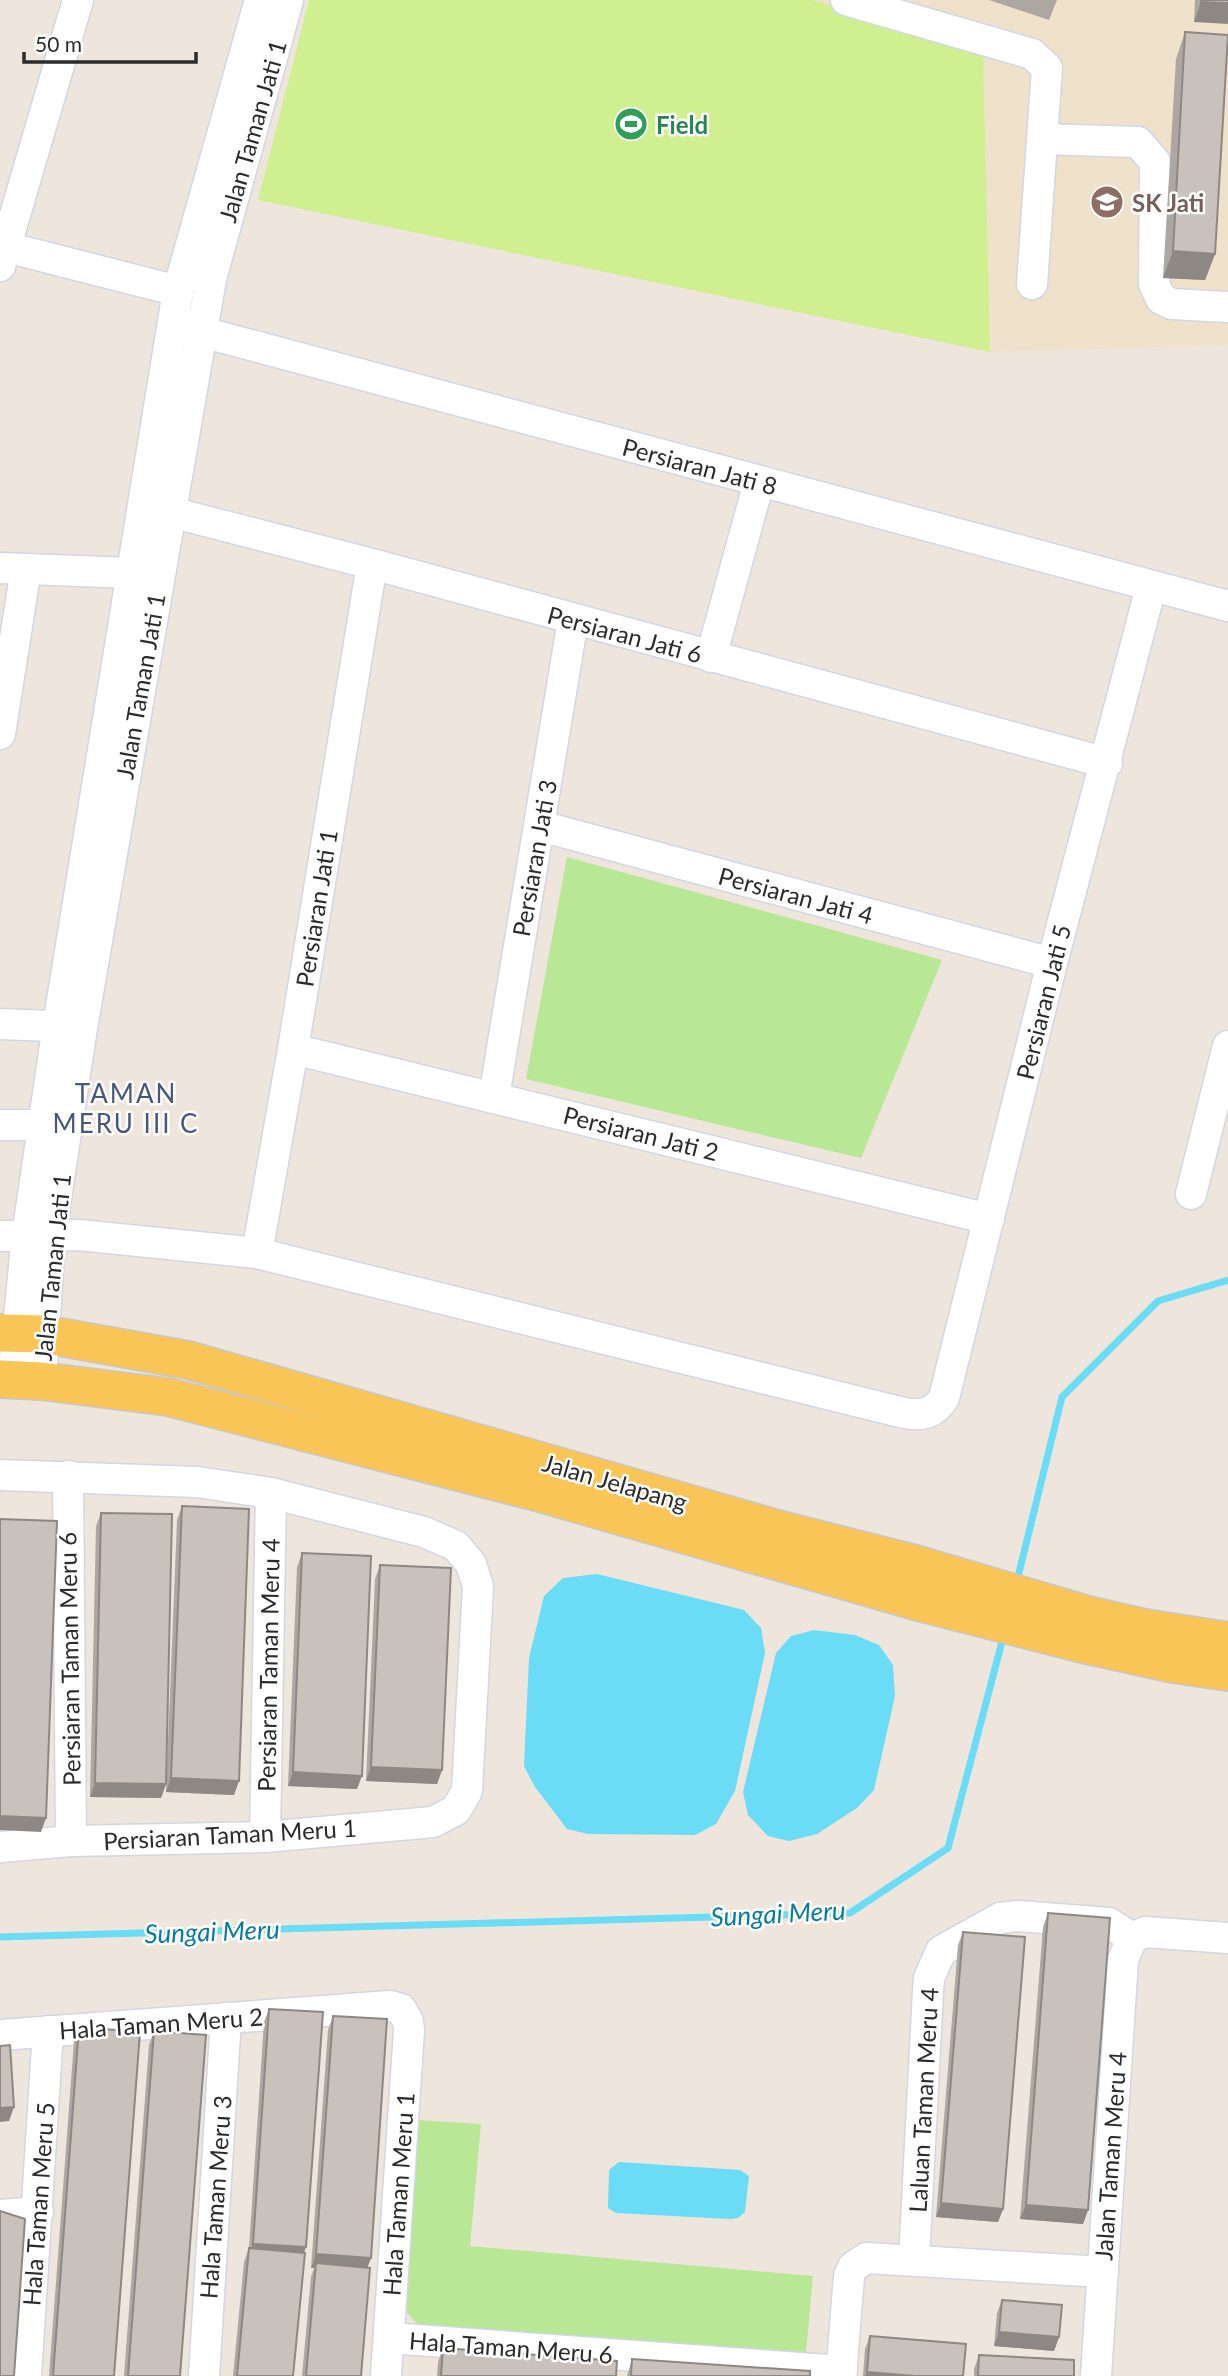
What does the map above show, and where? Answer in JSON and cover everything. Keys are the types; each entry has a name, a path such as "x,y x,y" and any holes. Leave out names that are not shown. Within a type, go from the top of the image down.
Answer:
{"main road":[{"name":"Jalan Jelapang","path":"20,1333 188,1360 780,1530 915,1564 1173,1664 1228,1672"},
{"name":"Jalan Jelapang","path":"18,1380 168,1397 540,1493 919,1602 1087,1630 1145,1629 1228,1641"}],"street":[{"path":"78,0 9,203 3,257 178,290"},
{"name":"Jalan Taman Jati 1","path":"25,1236 70,1026 157,508 178,290 260,0"},
{"name":"Jalan Taman Jati 1","path":"18,1380 25,1236 43,1125 70,1026 132,573 157,508 202,332 211,279 288,0"},
{"path":"846,0 925,11 1032,54 1047,68 1032,284"},
{"path":"1043,139 1138,142 1155,162 1154,284 1161,299 1172,304 1228,307"},
{"name":"Persiaran Jati 8","path":"174,322 202,332 1228,606"},
{"path":"711,657 759,482"},
{"name":"Persiaran Jati 6","path":"157,508 1107,763"},
{"name":"Persiaran Jati 1","path":"257,1253 372,564"},
{"path":"0,734 13,568 132,573"},
{"name":"Persiaran Jati 5","path":"257,1253 904,1413 931,1413 944,1398 1052,963 1107,763 1151,587"},
{"name":"Persiaran Jati 3","path":"494,1097 573,620"},
{"name":"Persiaran Jati 4","path":"540,827 1052,963"},
{"path":"0,1024 70,1026"},
{"name":"Persiaran Jati 2","path":"293,1049 989,1219"},
{"path":"1191,1194 1226,1063"},
{"path":"0,1125 43,1125"},
{"path":"25,1236 79,1235 257,1253"},
{"path":"0,1475 197,1482 271,1493"},
{"name":"Persiaran Taman Meru 6","path":"68,1476 71,1841"},
{"name":"Persiaran Taman Meru 1","path":"0,1847 71,1841 265,1838 433,1822 456,1810 467,1791 478,1586 471,1564 457,1546 424,1532 271,1493"},
{"name":"Persiaran Taman Meru 4","path":"265,1838 271,1493"},
{"name":"Laluan Taman Meru 4","path":"914,2260 929,1978 941,1951 985,1924 1000,1918 1018,1916 1109,1923 1132,1938"},
{"path":"1132,1938 1145,1932 1228,1938"},
{"name":"Jalan Taman Meru 4","path":"1096,2376 1123,1960 1132,1938"},
{"name":"Hala Taman Meru 2","path":"0,2035 390,2006 405,2013"},
{"name":"Hala Taman Meru 1","path":"386,2376 409,2031 405,2013"},
{"name":"Hala Taman Meru 3","path":"204,2376 226,2018"},
{"name":"Hala Taman Meru 5","path":"26,2376 48,2031"},
{"path":"0,2215 38,2212"},
{"path":"842,2374 847,2285 853,2267 866,2258 1103,2272"},
{"name":"Hala Taman Meru 6","path":"389,2339 842,2374"}],"shaded area":[{"name":"SK Jati","path":"812,0 1228,0 1228,345 990,352 983,48"}],"green space":[{"name":"Field","path":"309,0 812,0 983,48 990,352 258,200"},
{"path":"567,857 942,960 861,1158 526,1079"},
{"path":"418,2120 481,2124 470,2246 813,2276 806,2352 418,2325 404,2309"}],"water":[{"path":"597,1574 744,1610 761,1628 765,1653 735,1791 716,1824 695,1835 588,1834 567,1829 535,1787 524,1766 529,1658 544,1596 563,1578"},
{"path":"814,1630 855,1635 879,1645 893,1665 895,1696 874,1790 857,1808 817,1834 789,1841 768,1836 748,1815 743,1792 776,1653 791,1636"},
{"path":"619,2162 740,2170 749,2176 745,2212 738,2218 730,2219 616,2213 608,2208 609,2170"}],"building":[{"path":"1228,0 1228,3 1201,2"},
{"path":"1185,32 1228,35 1215,254 1173,251"},
{"path":"182,1506 249,1509 239,1781 171,1778"},
{"path":"101,1513 172,1514 166,1784 95,1783"},
{"path":"0,1519 57,1521 46,1818 0,1816"},
{"path":"302,1553 371,1556 362,1776 293,1772"},
{"path":"380,1565 451,1568 442,1770 371,1767"},
{"path":"1048,1913 1110,1918 1088,2210 1026,2205"},
{"path":"963,1932 1025,1937 1003,2209 941,2203"},
{"path":"269,2009 323,2012 306,2247 253,2244"},
{"path":"333,2016 387,2019 371,2258 316,2254"},
{"path":"79,2027 140,2032 114,2376 53,2376"},
{"path":"154,2031 206,2035 180,2376 128,2376"},
{"path":"10,2045 14,2107 0,2108 0,2046"},
{"path":"0,2211 25,2219 14,2376 0,2376"},
{"path":"249,2248 305,2253 293,2376 237,2376"},
{"path":"316,2263 370,2268 361,2376 306,2376"},
{"path":"1002,2300 1062,2305 1059,2337 999,2332"},
{"path":"870,2336 966,2344 963,2376 867,2372"},
{"path":"443,2348 617,2361 616,2376 441,2376"},
{"path":"979,2355 1074,2360 1074,2376 978,2376"},
{"path":"632,2359 810,2371 810,2376 631,2376"}],"waterway":[{"name":"Sungai Meru","path":"1016,1585 1062,1397 1158,1301 1228,1280"},
{"name":"Sungai Meru","path":"0,1937 850,1913 948,1848 1004,1634"}],"place":[{"name":"Field","path":"631,124"},
{"name":"SK Jati","path":"1107,202"}],"district":[{"name":"TAMAN MERU III C","path":"126,1108"}]}
